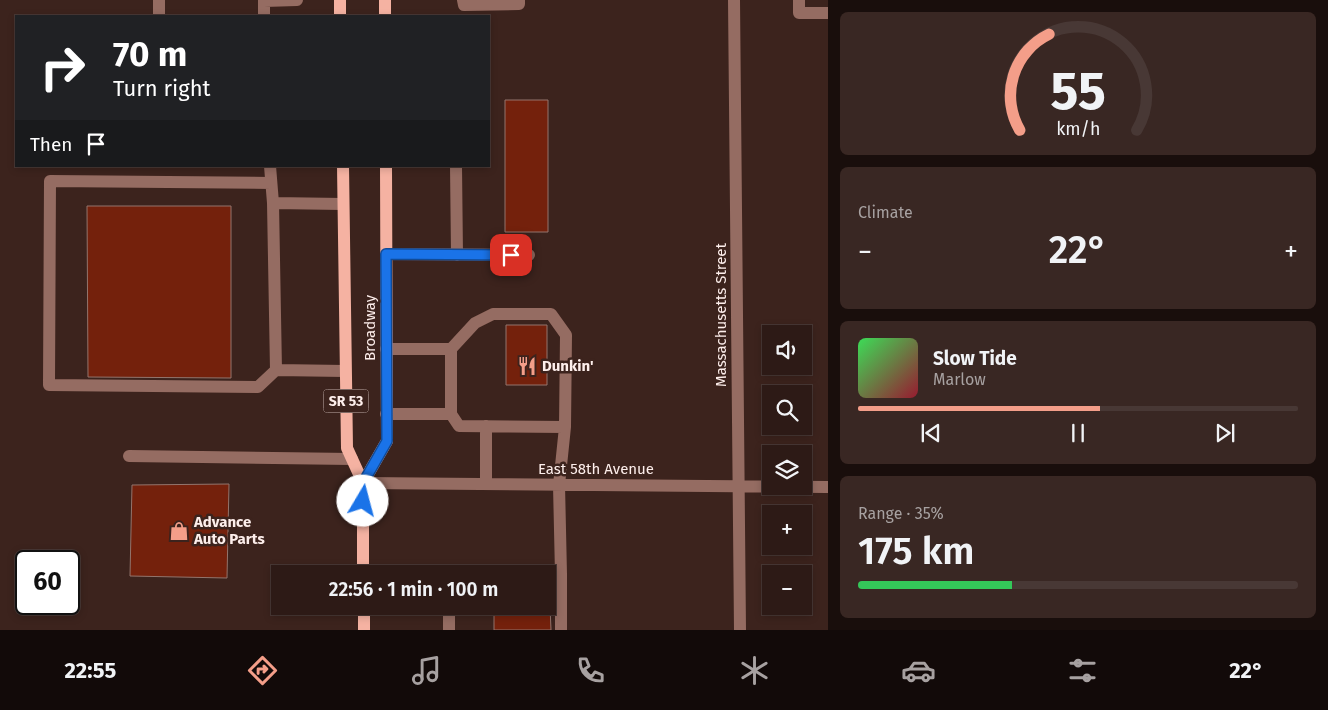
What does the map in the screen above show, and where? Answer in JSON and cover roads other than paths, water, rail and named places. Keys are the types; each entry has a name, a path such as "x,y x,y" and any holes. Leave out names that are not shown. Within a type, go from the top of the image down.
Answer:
{"main road":[{"path":"340,0 340,15"},
{"path":"385,0 385,15"},
{"name":"Broadway","path":"343,167 347,448 363,483 363,565"},
{"name":"Broadway","path":"363,483 387,441 386,167"},
{"path":"364,615 364,630"}],"street":[{"path":"159,0 159,15"},
{"path":"264,15 264,1 296,0"},
{"path":"463,0 464,5 519,4 519,0"},
{"name":"Massachusetts Street","path":"734,0 740,630"},
{"path":"799,0 799,12 828,13"},
{"path":"270,167 273,203 276,370"},
{"path":"456,167 457,254"},
{"path":"271,183 50,181 49,385 258,387 276,370 345,371"},
{"path":"273,203 343,204"},
{"path":"386,254 529,255"},
{"path":"561,630 560,485 565,427 566,335 551,314 493,314 475,323 450,349 450,414 459,426 565,427"},
{"path":"386,349 450,349"},
{"path":"386,414 450,414"},
{"path":"486,426 486,484"},
{"path":"129,456 352,459"},
{"name":"East 58th Avenue","path":"363,483 828,487"},
{"path":"556,574 561,574"},
{"path":"449,615 449,630"}],"place":[{"name":"Dunkin'","path":"527,366"},
{"name":"Advance Auto Parts","path":"179,531"}]}
